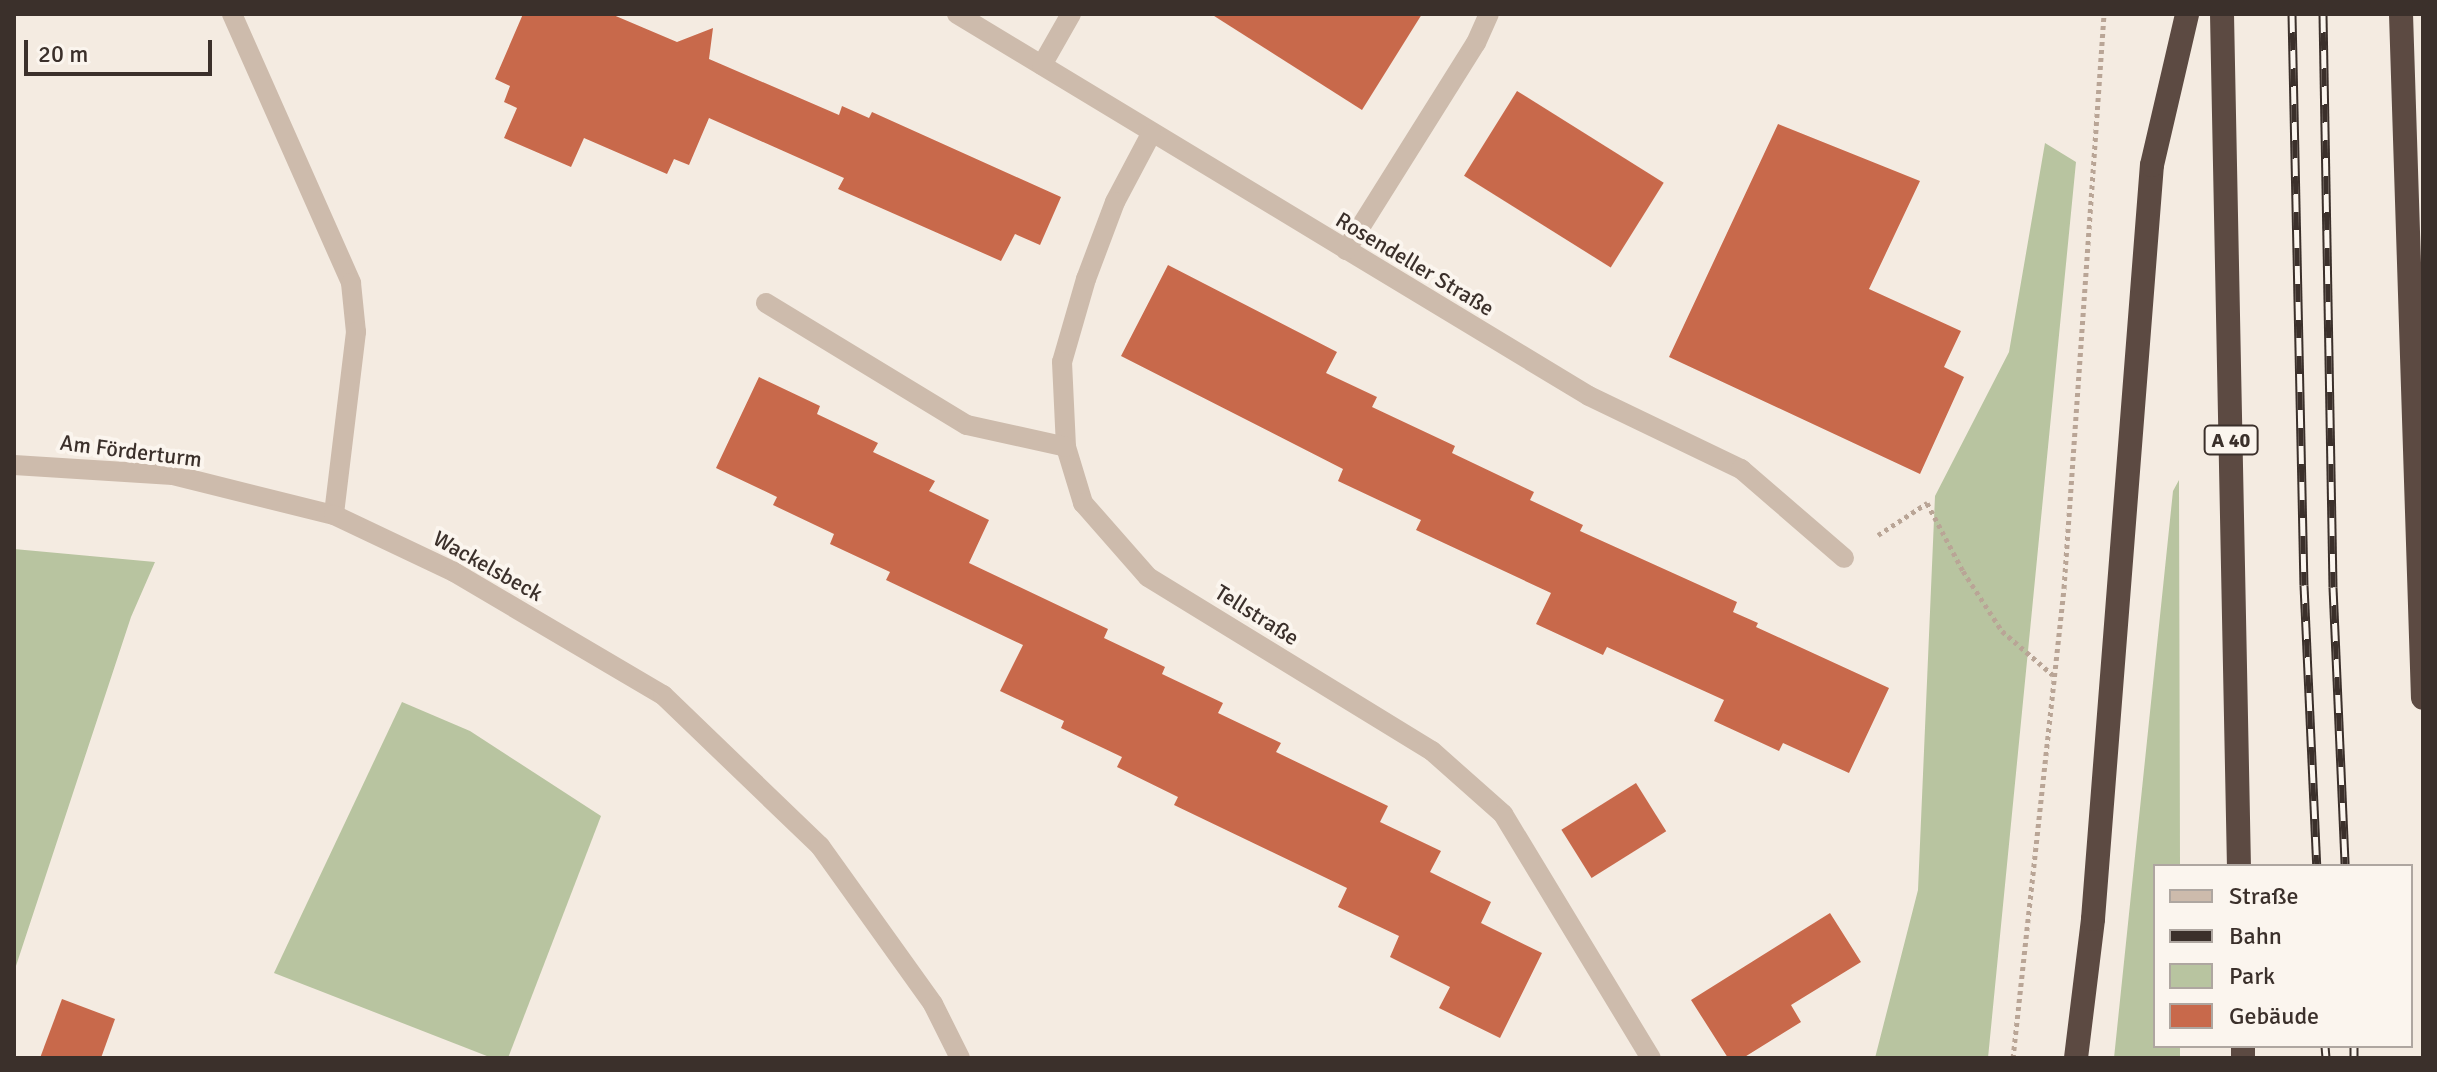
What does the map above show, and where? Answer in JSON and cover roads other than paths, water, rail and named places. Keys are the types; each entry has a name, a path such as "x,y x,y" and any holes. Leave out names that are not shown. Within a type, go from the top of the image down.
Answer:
{"highway":[{"path":"2076,1058 2093,919 2152,165 2187,14"},
{"name":"A 40","path":"2222,14 2239,864"},
{"path":"2401,14 2423,698"}],"street":[{"path":"232,14 351,283 356,332 334,515"},
{"name":"Rosendeller Straße","path":"957,14 987,20 1042,65 1151,134 1589,396 1741,469 1844,558"},
{"path":"1042,65 1071,14"},
{"path":"1346,250 1476,43 1489,14"},
{"name":"Tellstraße","path":"1151,134 1115,202 1086,279 1062,362 1066,447 1083,503 1148,577 1432,751 1503,814 1651,1058"},
{"path":"766,303 967,425 1066,447"},
{"name":"Am Förderturm","path":"14,465 173,475 334,515"},
{"name":"Wackelsbeck","path":"334,515 466,578 663,695 820,846 933,1004 960,1058"}],"railway":[{"path":"2292,14 2304,585 2317,864"},
{"path":"2323,14 2333,587 2345,864"},
{"path":"2325,1048 2326,1058"},
{"path":"2354,1048 2354,1058"}]}
